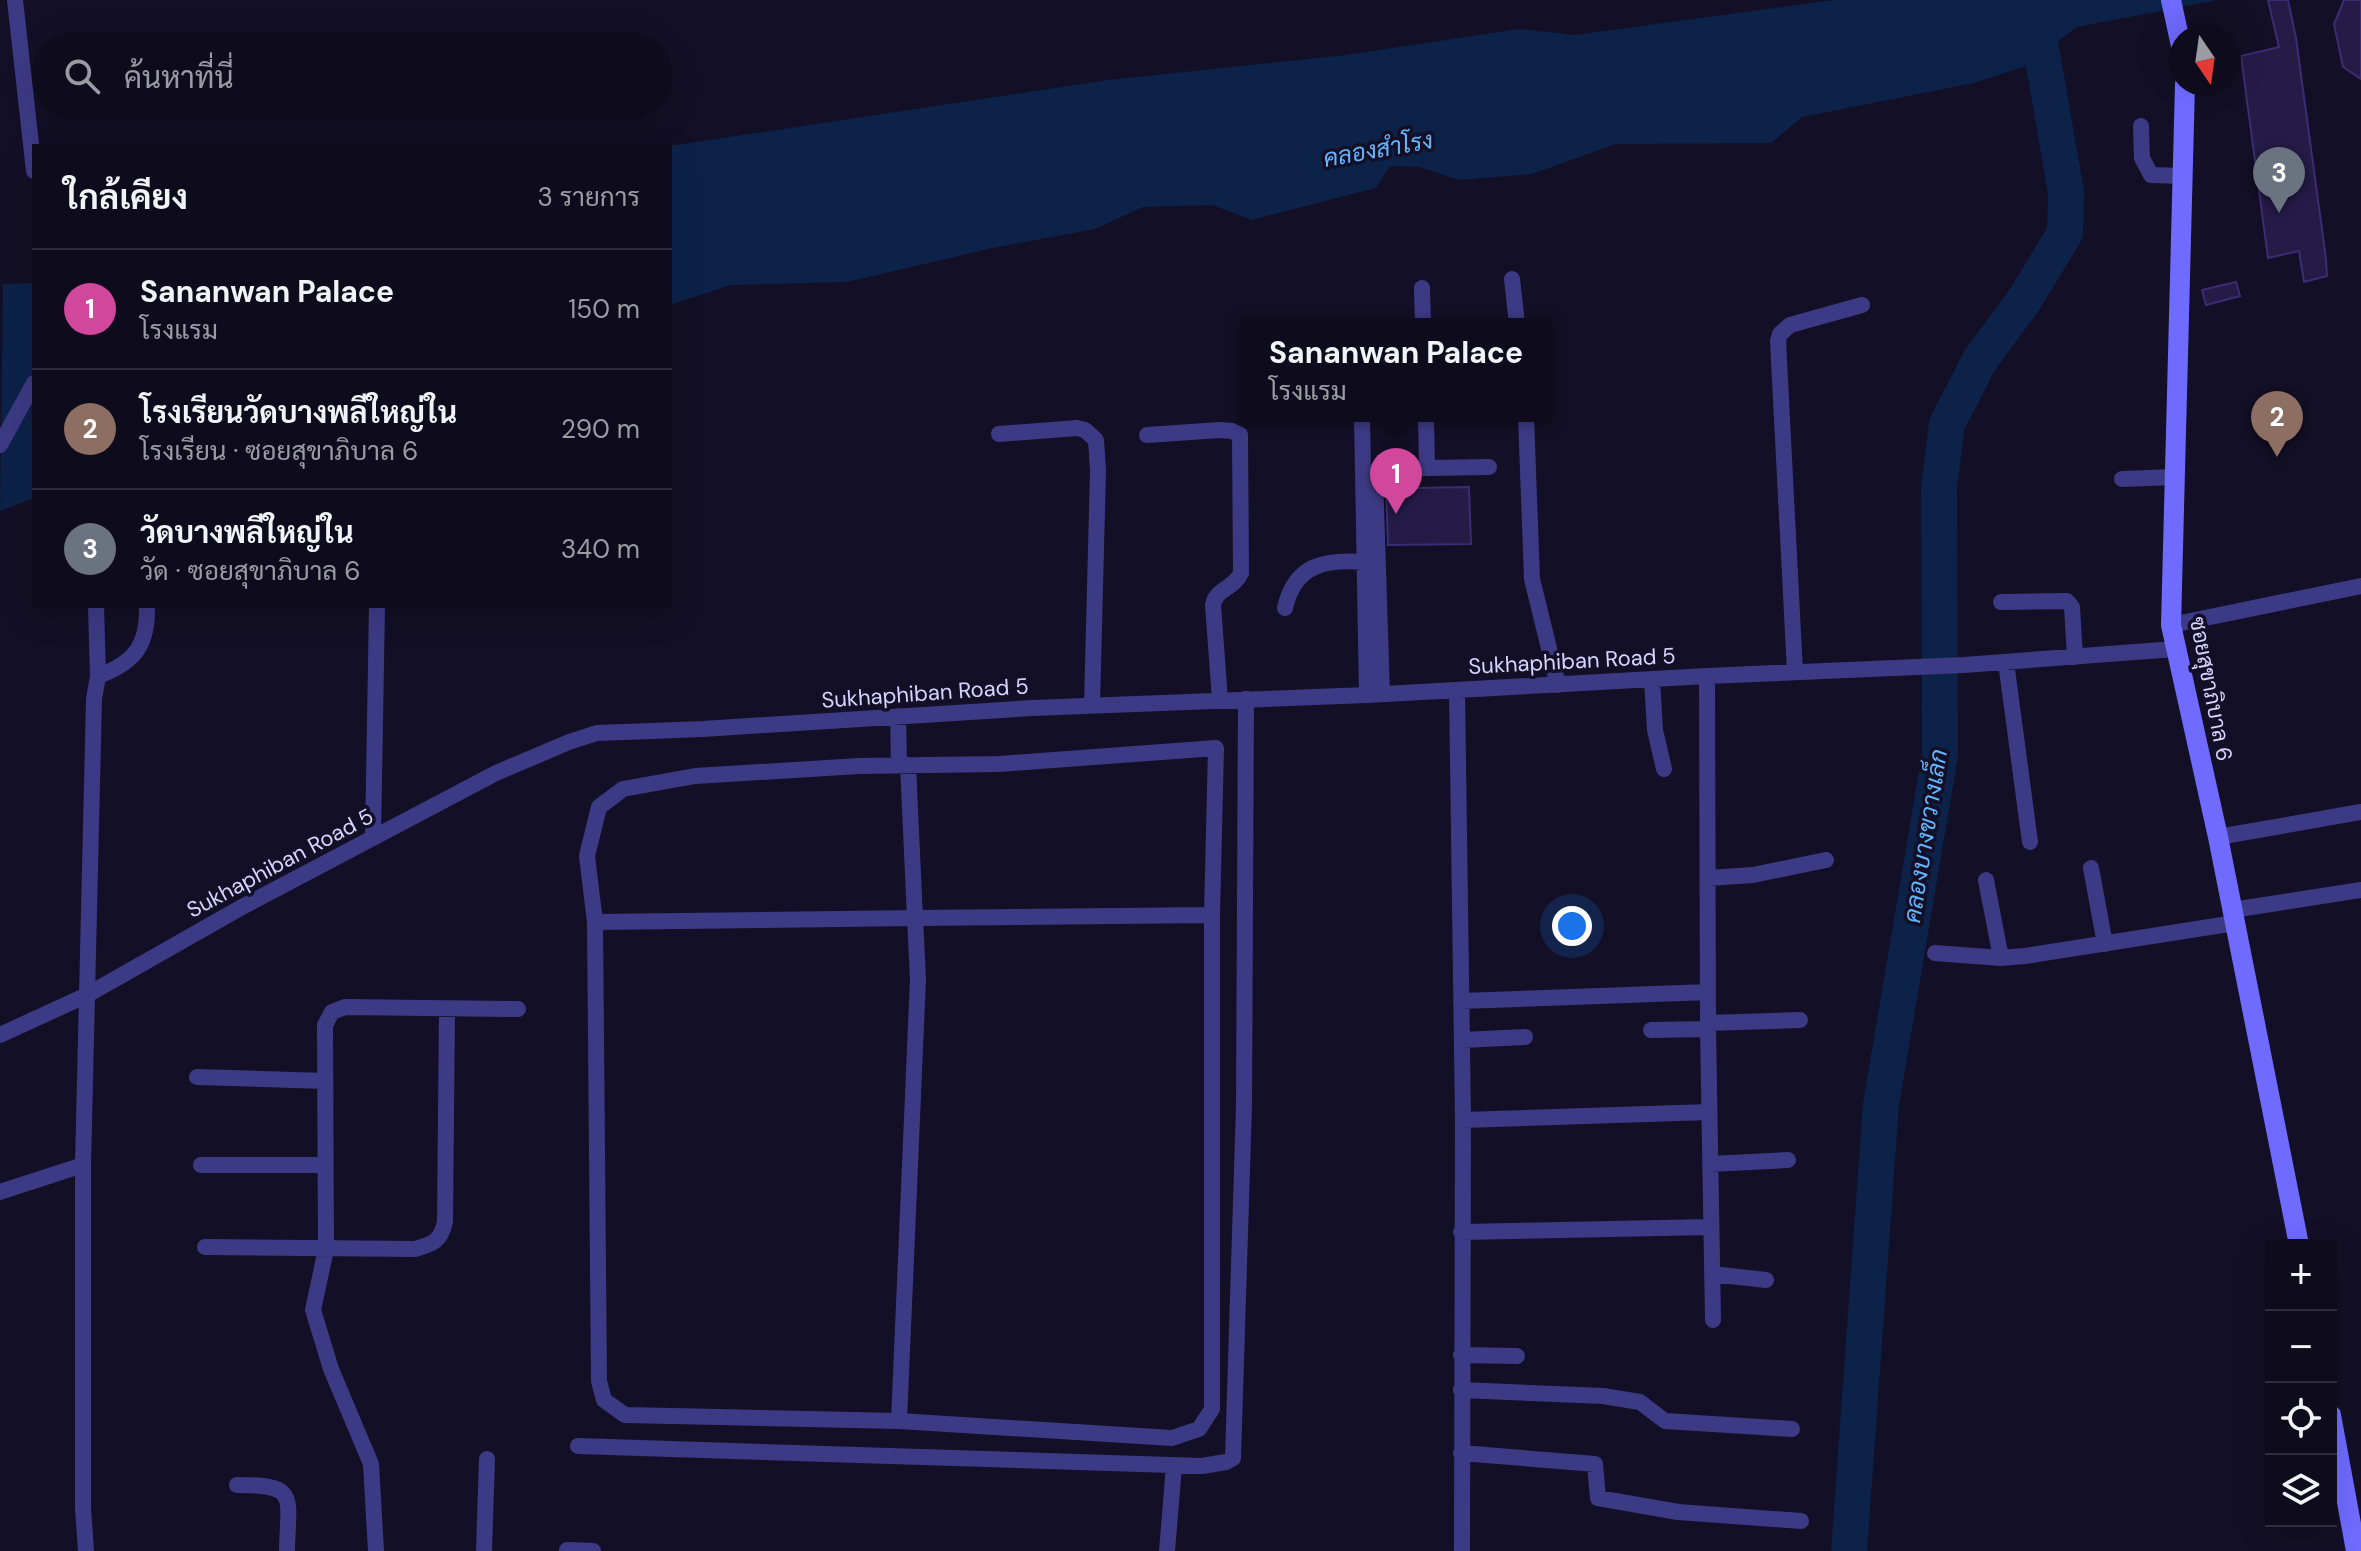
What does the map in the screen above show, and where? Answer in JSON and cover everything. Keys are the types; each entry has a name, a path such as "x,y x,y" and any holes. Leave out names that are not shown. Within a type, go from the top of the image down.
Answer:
{"street":[{"path":"15,0 32,153"},
{"path":"2171,0 2176,24"},
{"name":"ซอยสุขาภิบาล 6","path":"2185,96 2171,625 2218,837 2298,1239"},
{"path":"2141,126 2142,158 2151,175 2182,176"},
{"path":"1512,279 1516,318"},
{"path":"1422,288 1423,318"},
{"path":"1795,672 1778,341 1780,334 1790,325 1862,305"},
{"path":"0,445 32,387"},
{"path":"1362,422 1365,562 1375,694"},
{"path":"1426,422 1427,468"},
{"path":"1526,422 1532,579 1558,685"},
{"path":"999,434 1077,428 1085,430 1096,440 1098,470 1092,706"},
{"path":"1147,435 1220,430 1240,435 1241,573 1237,581 1214,597 1213,605 1220,700"},
{"path":"1375,694 1376,471 1489,467"},
{"path":"2122,479 2175,477"},
{"path":"1285,608 1288,593 1299,576 1340,560 1365,562"},
{"path":"2171,625 2361,586"},
{"path":"2001,602 2067,601 2072,607 2075,657"},
{"path":"86,1551 83,1508 83,1165 93,731 98,676 96,608"},
{"path":"98,676 115,670 136,655 147,622 147,608"},
{"path":"373,838 377,608"},
{"name":"Sukhaphiban Road 5","path":"0,1035 87,995 242,907 496,773 597,733 1964,665 2175,649"},
{"path":"2006,662 2030,842"},
{"path":"1707,676 1713,1320"},
{"path":"1652,679 1655,730 1664,769"},
{"path":"1457,690 1463,1120 1462,1551"},
{"path":"578,1446 1174,1466 1202,1466 1233,1458 1244,1105 1246,699"},
{"path":"898,716 918,979 899,1421"},
{"path":"1216,748 1212,915 1212,1409 1199,1429 1172,1438 899,1421 625,1415 604,1400 599,1381 595,922 587,856 599,807 623,789 695,776 904,765 999,764 1216,748"},
{"path":"2218,837 2361,812"},
{"path":"1708,878 1753,875 1826,860"},
{"path":"2091,868 2105,944"},
{"path":"1986,880 2001,958"},
{"path":"1935,953 2001,958 2105,944 2361,890"},
{"path":"595,922 1212,915"},
{"path":"1461,1001 1708,992"},
{"path":"376,1551 371,1464 331,1369 313,1310 326,1249 325,1025 332,1012 345,1007 518,1009"},
{"path":"205,1247 415,1249 432,1245 441,1237 445,1222 447,1009"},
{"path":"1651,1030 1800,1020"},
{"path":"1462,1040 1525,1037"},
{"path":"197,1077 325,1081"},
{"path":"1463,1120 1709,1112"},
{"path":"1710,1164 1788,1160"},
{"path":"0,1192 83,1165"},
{"path":"201,1165 325,1165"},
{"path":"1461,1232 1710,1227"},
{"path":"1712,1274 1766,1280"},
{"path":"1461,1355 1517,1356"},
{"path":"1461,1390 1603,1396 1640,1402 1665,1421 1792,1429"},
{"path":"2337,1448 2356,1551"},
{"path":"1461,1453 1595,1464 1598,1498 1678,1512 1801,1521"},
{"path":"484,1551 487,1459"},
{"path":"1167,1551 1174,1466"},
{"path":"237,1485 271,1485 281,1490 287,1499 287,1551"},
{"path":"567,1550 593,1551"}],"water":[{"name":"คลองสำโรง","path":"1834,0 2217,0 2077,27 2023,67 1974,83 1802,117 1771,143 1616,144 1532,174 1458,180 1420,167 1390,166 1376,188 1252,220 1212,205 1143,207 1095,229 993,248 847,282 731,285 672,304 672,146 1108,80 1346,55 1519,29 1575,35"},
{"path":"32,283 32,499 0,511 3,284"}],"building":[{"path":"2268,0 2288,0 2326,259 2327,276 2304,282 2299,251 2268,258 2241,56 2279,47"},
{"path":"2344,0 2361,0 2361,79 2343,67 2334,24"},
{"path":"2236,282 2240,296 2206,305 2202,290"},
{"path":"1386,484 1414,484 1414,488 1469,487 1471,544 1388,545"}],"waterway":[{"name":"คลองบางขวางเล็ก","path":"1849,1551 1881,1104 1940,755 1939,486 1947,424 1980,360 2025,299 2065,233 2066,192 2040,42 2030,11"}],"place":[{"name":"วัดบางพลีใหญ่ใน","path":"2279,213"},
{"name":"โรงเรียนวัดบางพลีใหญ่ใน","path":"2277,457"},
{"name":"Sananwan Palace","path":"1396,514"}]}
